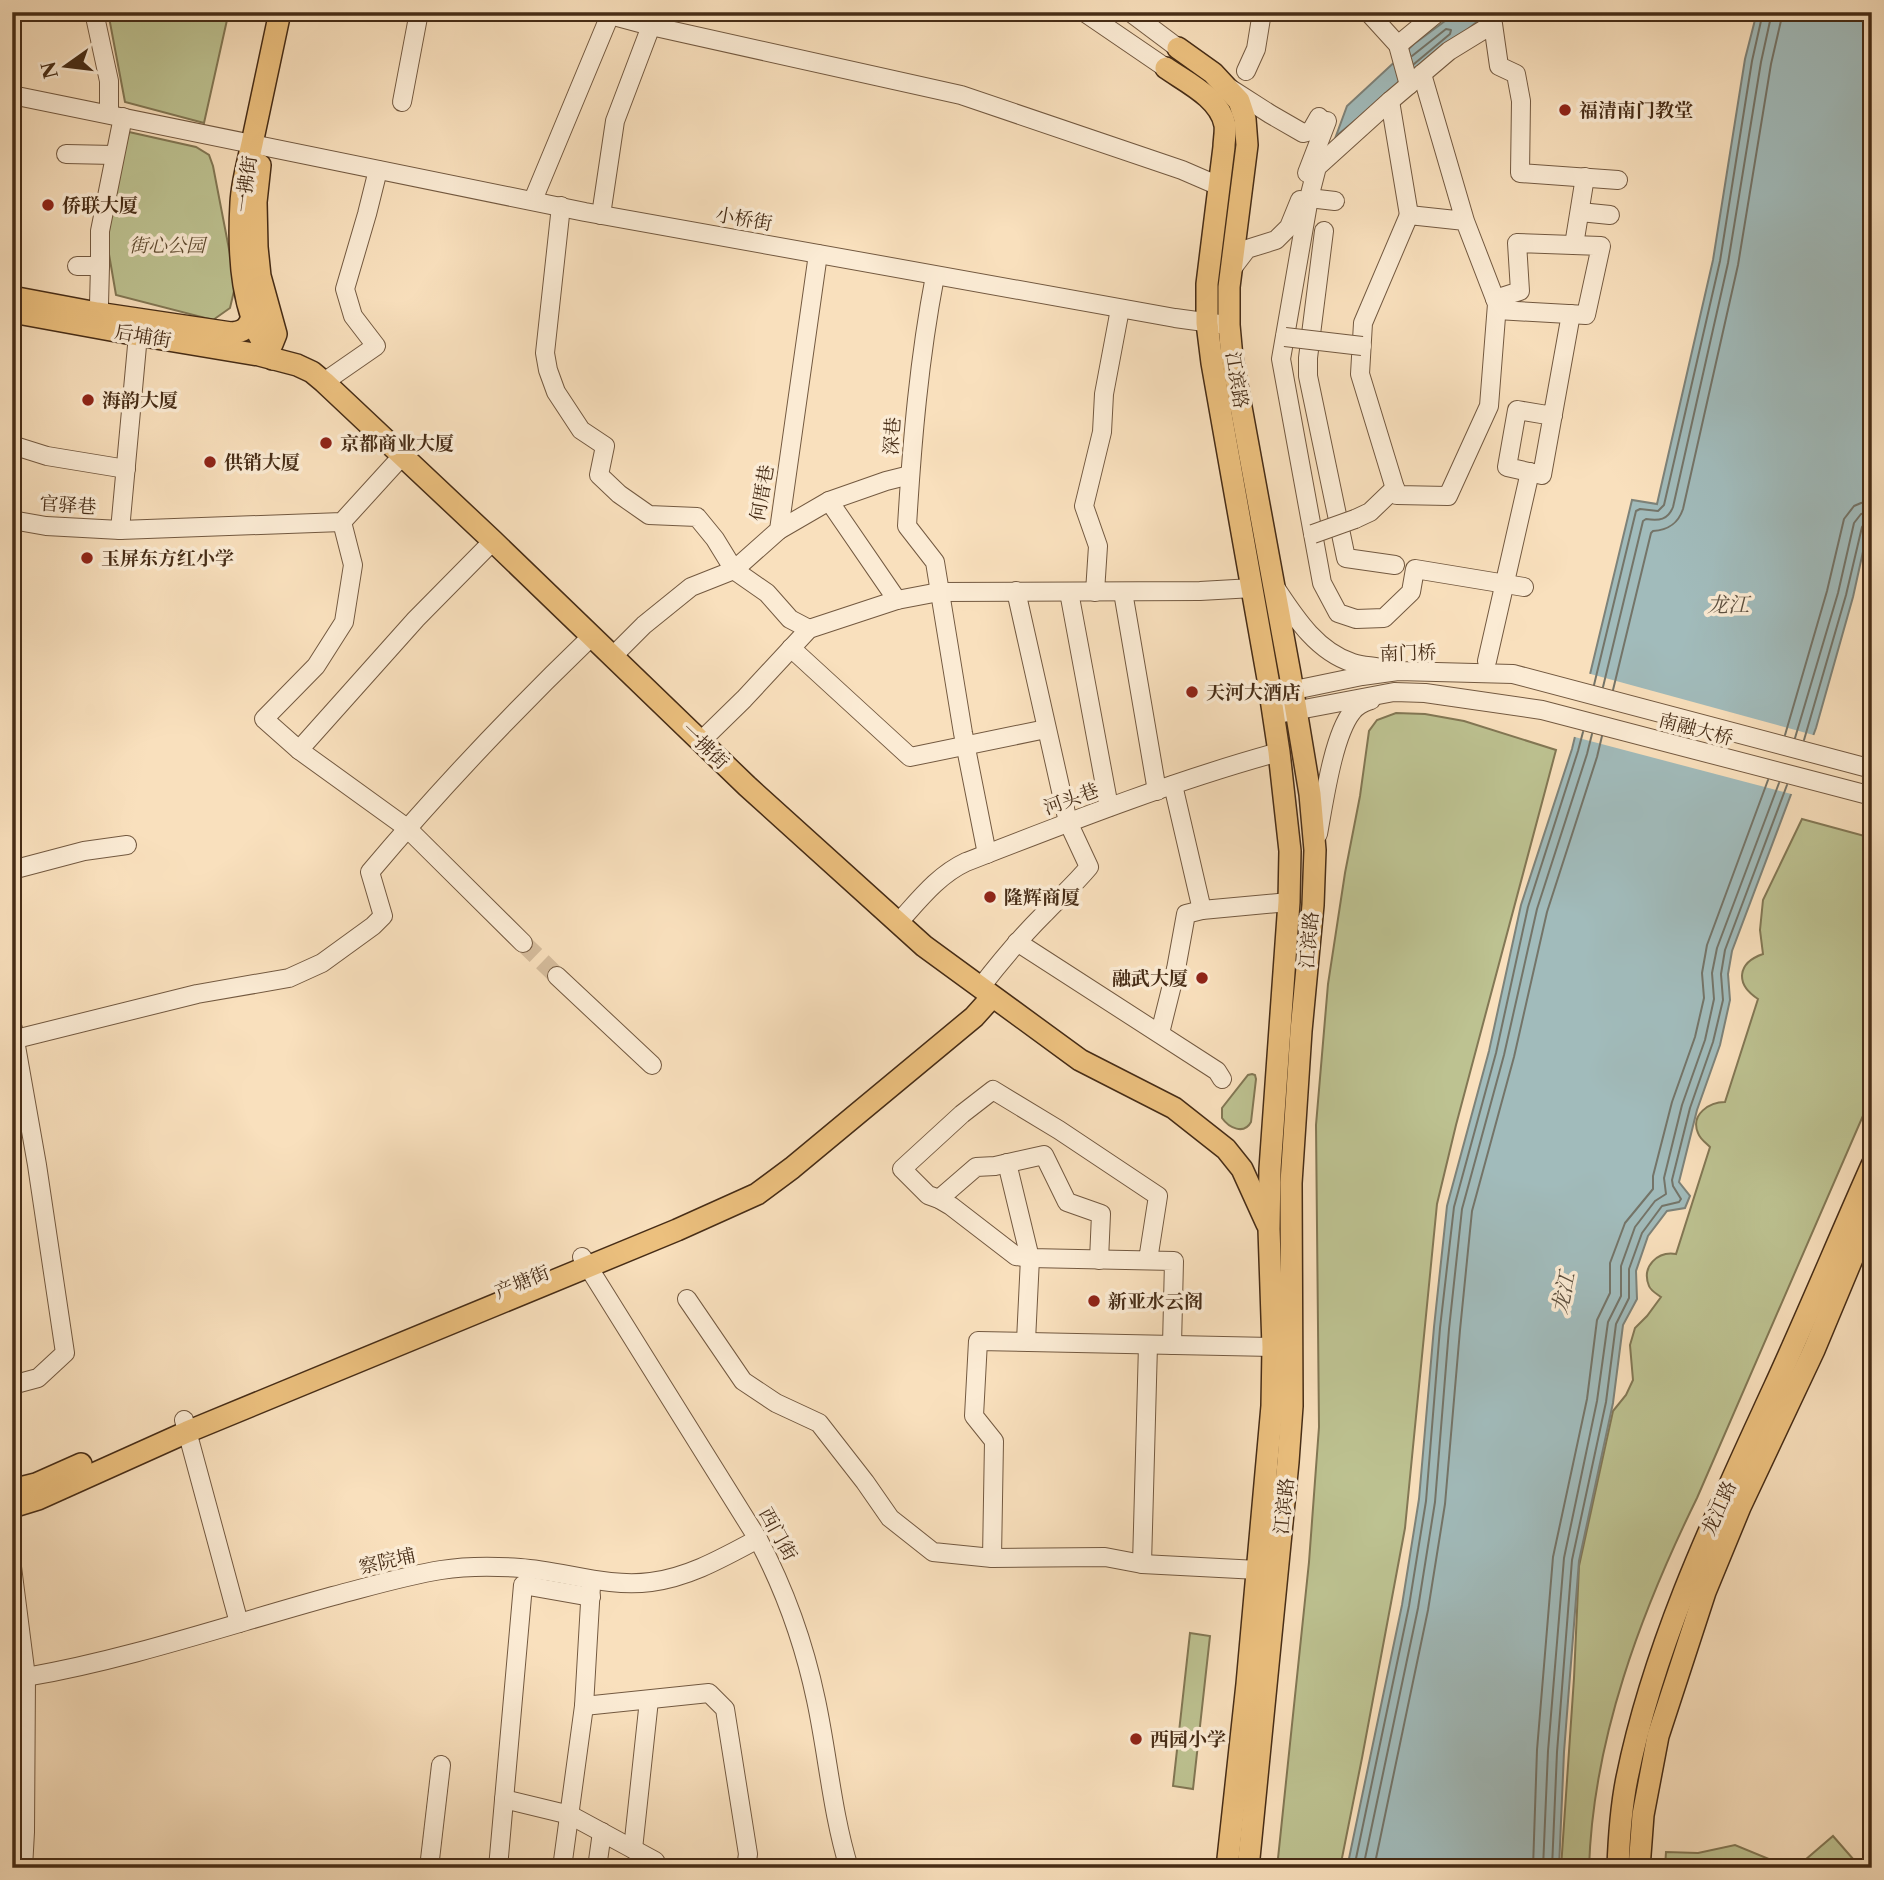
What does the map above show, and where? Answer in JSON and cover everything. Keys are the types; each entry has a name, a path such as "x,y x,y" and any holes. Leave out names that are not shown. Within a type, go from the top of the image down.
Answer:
{"main road":[{"path":"252,144 280,12"},
{"name":"江滨路","path":"1178,48 1223,83 1239,101 1245,119 1247,145 1229,287 1229,326 1263,585 1271,705 1290,851 1289,902 1270,1169 1272,1406 1227,1868"},
{"name":"江滨路","path":"1166,68 1205,96 1219,110 1225,125 1207,284 1207,323 1212,363 1263,585 1294,700 1310,794 1315,850 1291,1183 1293,1347 1289,1451 1248,1868"},
{"name":"一拂街","path":"252,144 241,200 240,236 242,270 263,354"},
{"name":"一拂街","path":"252,144 260,162 257,202 260,276 276,334 272,345 263,354"},
{"name":"后埔街","path":"12,297 232,333 242,332 252,318"},
{"name":"后埔街","path":"12,312 263,354"},
{"name":"一拂街","path":"263,354 297,365 324,382 747,786 924,946 1080,1060 1174,1108 1226,1149 1242,1169 1269,1229"},
{"name":"产塘街","path":"12,1490 36,1484 186,1426 585,1262 750,1183 783,1160 962,1007 986,993"},
{"name":"龙江路","path":"1618,1868 1627,1780 1644,1707 1676,1613 1717,1510 1872,1165"},
{"name":"龙江路","path":"1639,1868 1643,1815 1657,1736 1705,1592 1740,1507 1814,1350 1872,1211"},
{"path":"12,1507 38,1499 186,1426"}],"street":[{"path":"94,12 116,116 114,155 100,231 97,313"},
{"path":"402,102 419,12"},
{"path":"1084,12 1166,68"},
{"path":"1130,12 1178,48"},
{"path":"1246,71 1256,49 1262,12"},
{"path":"1368,12 1398,45 1416,79 1496,304 1489,406 1448,496 1397,495 1360,373 1363,323 1409,215 1390,101"},
{"path":"1398,45 1438,12"},
{"path":"533,200 605,14 961,95 1182,170 1219,186"},
{"path":"1524,587 1415,569 1411,592 1384,618 1356,619 1338,612 1322,583 1281,359 1308,198 1317,166 1449,51 1493,24 1499,66 1516,74 1521,101 1520,173 1618,180"},
{"path":"601,215 615,121 652,26"},
{"path":"1223,83 1303,133 1311,131 1323,119 1299,205 1289,227 1276,240 1247,249 1231,270"},
{"name":"小桥街","path":"12,95 601,215 1120,309 1229,326"},
{"path":"66,154 114,155"},
{"path":"324,382 376,346 353,316 345,289 378,170"},
{"path":"1574,245 1585,177"},
{"path":"1308,198 1335,201"},
{"path":"561,206 545,353 556,392 582,430 604,446 599,475 619,494 649,514 697,517 715,539 734,570 767,593 790,619 808,629"},
{"path":"1580,212 1610,215"},
{"path":"1409,215 1465,221"},
{"path":"1324,231 1308,376 1346,558 1395,565"},
{"path":"1517,243 1601,246 1586,315 1496,304 1520,291 1517,243"},
{"name":"何厝巷","path":"612,657 644,625 691,587 734,570 779,530 818,254"},
{"path":"77,266 100,266"},
{"name":"深巷","path":"935,276 917,386 907,526 934,562 986,854"},
{"path":"1096,592 1098,546 1084,506 1102,432 1104,394 1120,309"},
{"path":"1553,416 1517,410 1507,467 1542,475 1553,416 1571,314"},
{"path":"120,530 138,335"},
{"path":"1285,337 1362,346"},
{"path":"1483,420 1513,432"},
{"path":"12,445 47,456 126,469"},
{"path":"403,455 342,522 353,565 344,622 316,666 264,719 299,750 407,828 523,943"},
{"path":"1487,661 1530,472"},
{"path":"779,530 829,501 910,475"},
{"path":"1313,534 1370,512 1395,488"},
{"path":"829,501 897,600"},
{"name":"官驿巷","path":"12,520 46,526 120,530 342,522"},
{"path":"299,750 416,619 493,541"},
{"path":"701,741 808,629 897,600 939,592 1200,591 1263,585 1328,650 1355,664 1398,671"},
{"path":"986,993 1017,942 1089,867 1068,822 1016,591"},
{"path":"1069,592 1109,807"},
{"path":"1123,592 1165,788 1202,910"},
{"path":"12,1385 38,1378 65,1353 37,1165 13,1036 197,994 289,978 322,962 383,916 370,872 407,828 520,707 592,636"},
{"path":"790,648 910,757 1046,729"},
{"name":"南门桥","path":"1271,705 1294,700 1362,676 1398,671 1513,674 1550,683"},
{"name":"南融大桥","path":"1550,683 1872,769"},
{"path":"1315,850 1330,773 1342,730 1351,712 1360,704 1394,692"},
{"name":"南门桥","path":"1294,700 1394,692 1425,693 1542,710"},
{"name":"南融大桥","path":"1542,710 1872,796"},
{"name":"河头巷","path":"898,923 946,874 960,865 1109,807 1279,752"},
{"path":"12,870 84,851 127,845"},
{"path":"1160,1033 1186,914 1202,910 1289,902"},
{"path":"1017,942 1217,1071 1222,1079"},
{"path":"557,976 652,1065"},
{"path":"1148,1260 1158,1196 993,1090 962,1114 902,1169 928,1195 939,1199 1016,1256 1174,1261 1172,1345"},
{"path":"939,1199 976,1167 1044,1155 1066,1202 1101,1214 1099,1260"},
{"path":"1007,1163 1030,1258 1026,1341"},
{"name":"西门街","path":"585,1262 758,1539 776,1573 804,1651 817,1702 833,1806 849,1868"},
{"path":"687,1299 743,1381 776,1403 818,1423 890,1518 933,1552 992,1558 1105,1557 1142,1564 1258,1570"},
{"path":"992,1558 994,1441 974,1416 978,1341 1273,1347"},
{"path":"1142,1564 1148,1345"},
{"path":"186,1426 239,1623"},
{"name":"察院埔","path":"26,1677 127,1655 386,1582 442,1570 472,1567 520,1568 591,1588 614,1583 653,1582 692,1573 758,1539"},
{"path":"12,1567 26,1677 23,1868"},
{"path":"498,1868 523,1585 591,1588 584,1706 562,1868"},
{"path":"584,1706 709,1693 725,1709 748,1854 746,1868"},
{"path":"633,1849 649,1700"},
{"path":"429,1868 441,1765"},
{"path":"504,1799 569,1815 655,1861 659,1868"},
{"path":"597,1868 602,1832"}],"green space":[{"path":"108,12 194,12 227,20 204,123 125,102"},
{"name":"街心公园","path":"129,132 196,147 209,155 234,275 230,308 213,320 116,295 105,231"},
{"path":"1396,713 1425,714 1464,721 1556,750 1437,1204 1405,1528 1340,1868 1277,1868 1309,1562 1319,1427 1316,1125 1328,984 1369,731 1377,720"},
{"path":"1802,819 1872,838 1872,1095 1639,1631 1610,1724 1592,1820 1589,1868 1561,1868 1579,1566 1613,1411 1626,1395 1633,1380 1630,1345 1635,1328 1661,1297 1649,1286 1649,1266 1663,1255 1676,1254 1710,1147 1699,1135 1697,1120 1703,1110 1713,1104 1725,1102 1758,999 1745,987 1742,974 1748,963 1763,954 1760,930 1763,900"},
{"path":"1252,1074 1256,1079 1251,1122 1245,1128 1237,1129 1222,1118 1222,1108 1248,1075"},
{"path":"1190,1633 1210,1636 1193,1789 1173,1786"},
{"path":"1833,1836 1861,1868 1665,1868 1666,1852 1698,1853 1735,1845 1776,1862 1805,1860"}],"water":[{"path":"1457,12 1489,12 1336,136 1347,106 1414,44"},
{"name":"龙江","path":"1757,12 1872,12 1872,504 1853,597 1816,728 1732,951 1728,974 1730,1000 1720,1045 1697,1110 1679,1182 1690,1196 1685,1208 1667,1211 1648,1236 1636,1271 1637,1299 1623,1325 1613,1403 1579,1561 1564,1752 1559,1868 1347,1868 1402,1605 1419,1499 1447,1206 1489,1051 1521,905 1572,749 1632,500 1657,504 1713,260 1745,59"}],"pier":[{"path":"1587,673 1817,736 1795,795 1571,736"}],"tunnel":[{"path":"523,943 557,976"}],"place":[{"name":"福清南门教堂","path":"1565,110"},
{"name":"侨联大厦","path":"48,205"},
{"name":"海韵大厦","path":"88,400"},
{"name":"京都商业大厦","path":"326,443"},
{"name":"供销大厦","path":"210,462"},
{"name":"玉屏东方红小学","path":"87,558"},
{"name":"天河大酒店","path":"1192,692"},
{"name":"隆辉商厦","path":"990,897"},
{"name":"融武大厦","path":"1202,978"},
{"name":"新亚水云阁","path":"1094,1301"},
{"name":"西园小学","path":"1136,1739"}]}
